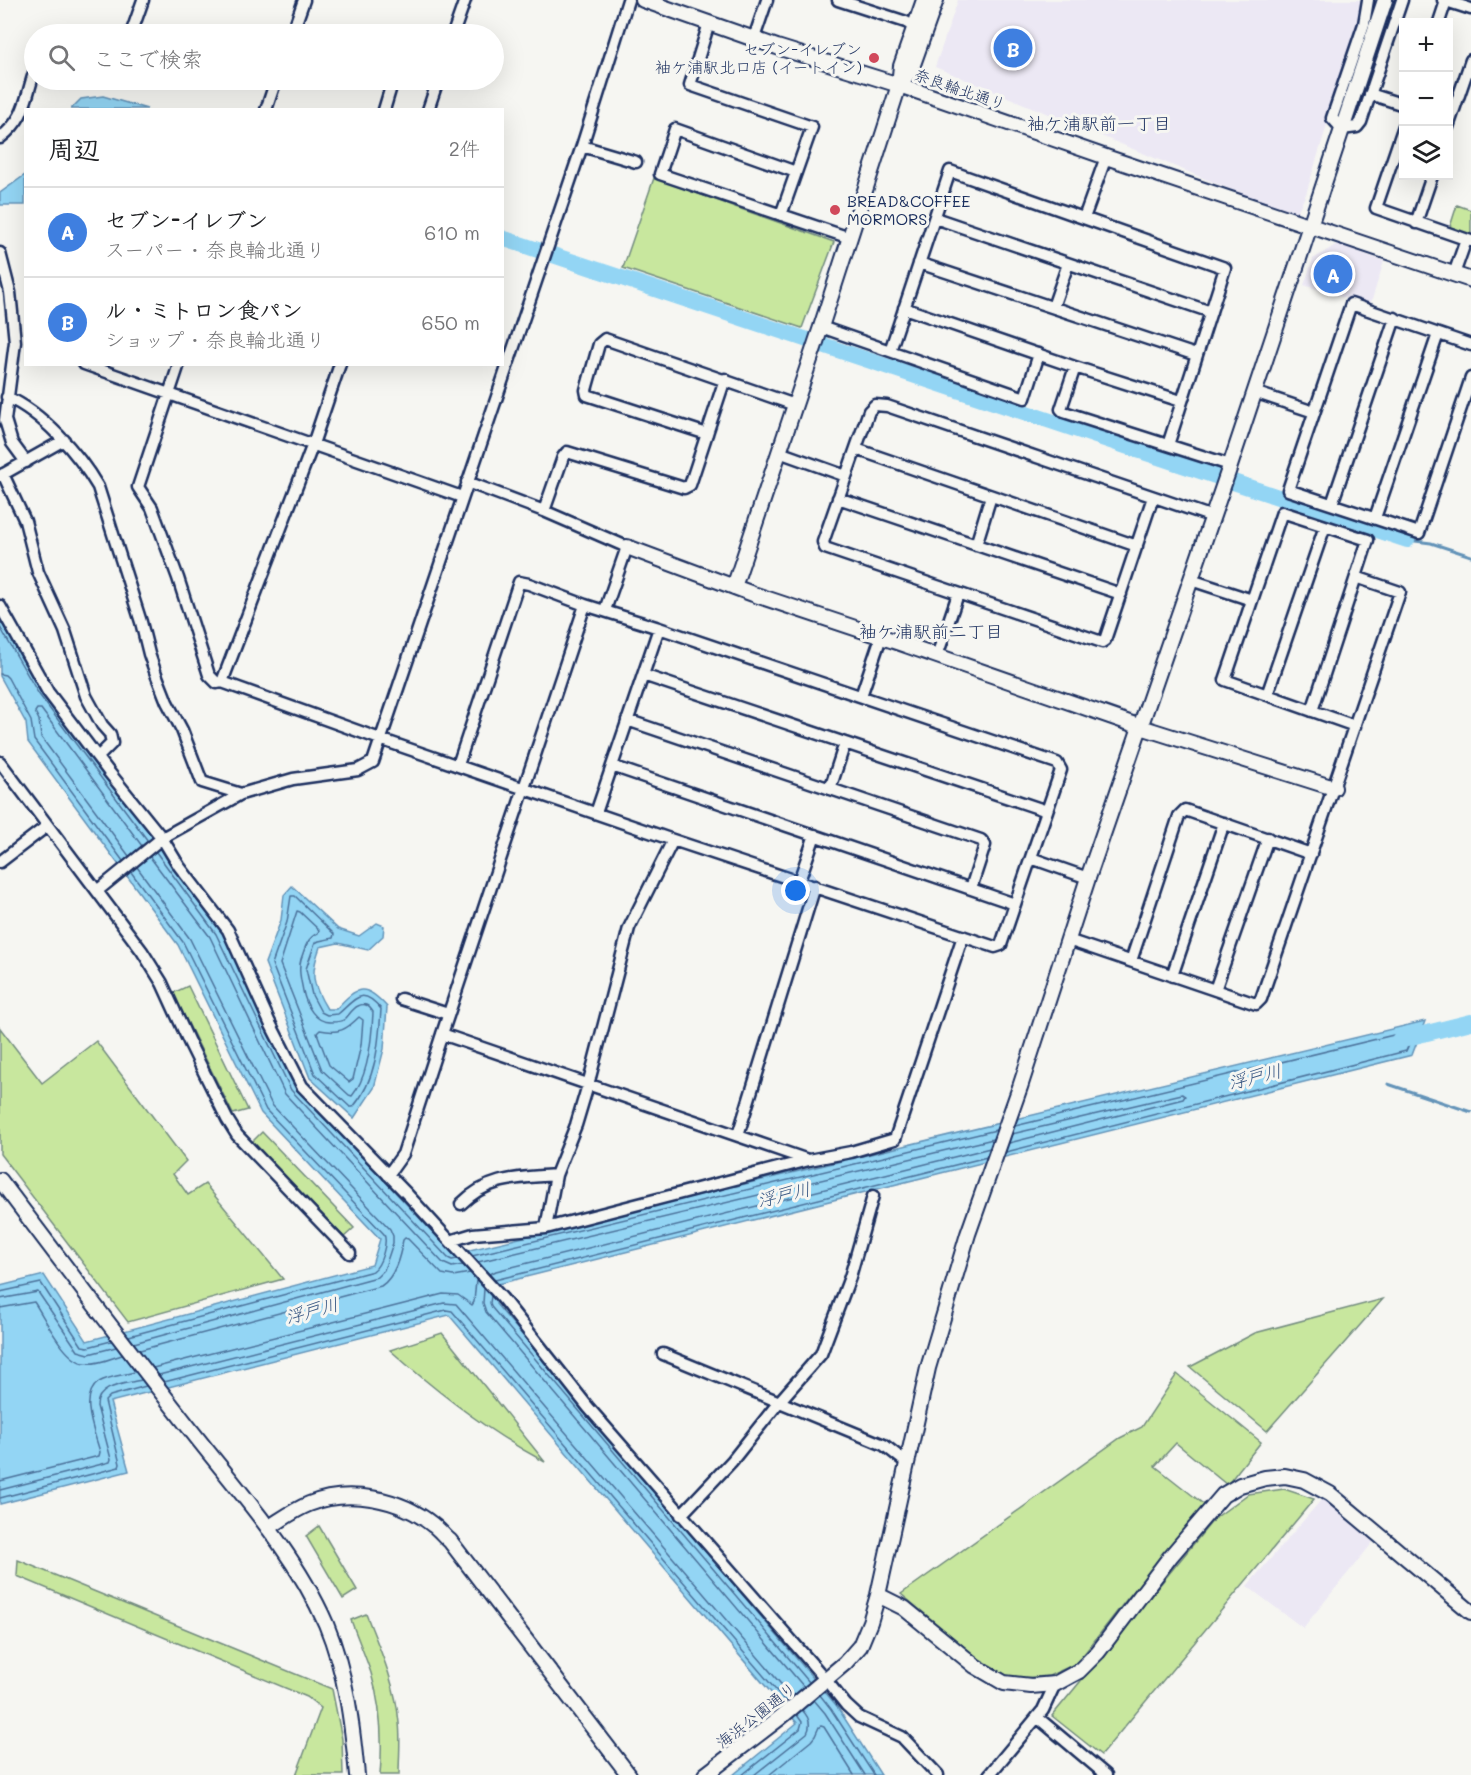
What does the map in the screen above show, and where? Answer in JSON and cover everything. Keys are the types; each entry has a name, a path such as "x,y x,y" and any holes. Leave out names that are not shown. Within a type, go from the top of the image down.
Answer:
{"street":[{"path":"135,24 143,0"},
{"path":"296,24 304,0"},
{"path":"457,24 465,0"},
{"path":"97,891 162,838 241,794 293,779 358,770 373,762 582,146 628,0"},
{"name":"奈良輪北通り","path":"643,0 1471,280"},
{"path":"754,38 767,0"},
{"path":"734,587 850,238 899,85 901,66 924,0"},
{"path":"899,85 911,70 936,0"},
{"path":"1368,0 1364,24 1332,118 1342,129 1357,127 1361,122 1402,0"},
{"name":"海浜公園通り","path":"705,1775 781,1717 845,1663 860,1646 870,1622 939,1328 1088,878 1213,517 1385,0"},
{"path":"1440,18 1444,0 1471,9"},
{"path":"843,1 906,22 914,27"},
{"path":"709,23 690,85 812,127 782,215"},
{"path":"1449,126 1471,60"},
{"path":"0,138 20,118 29,90"},
{"path":"267,108 273,90"},
{"path":"385,108 390,90"},
{"path":"429,108 435,90"},
{"path":"1370,94 1399,103"},
{"path":"796,172 675,129 660,174 850,238"},
{"path":"1399,141 1376,208 1469,241 1454,274"},
{"path":"582,146 636,162"},
{"path":"1084,218 1106,157"},
{"path":"890,351 950,171 1225,268 1168,445"},
{"path":"1416,223 1431,180"},
{"path":"935,218 1210,312"},
{"path":"0,253 20,344 3,411 12,443 26,462"},
{"path":"920,263 1196,355"},
{"path":"1053,308 1068,264"},
{"path":"1471,345 1351,304 1288,490 1419,533 1471,378"},
{"path":"904,308 1181,401"},
{"path":"1332,504 1395,318"},
{"path":"821,327 1025,398 1040,354"},
{"path":"1376,519 1438,334"},
{"path":"707,434 587,395 585,390 599,344 605,339 795,405"},
{"path":"91,366 462,497"},
{"path":"179,366 138,487 152,508 178,578 209,675 217,683 222,682 380,739 673,840 995,947 1001,945 1061,770 1057,763 519,582 458,765"},
{"path":"222,682 313,444 339,366"},
{"path":"1075,367 1061,409 1064,412 1168,445 1229,468"},
{"path":"544,511 563,457 567,452 684,488 690,485 725,379"},
{"path":"1254,393 1314,412"},
{"path":"7,397 27,409 64,440 89,471 98,487 156,674 167,702 182,730 201,782 241,794"},
{"path":"1153,497 1105,640 1102,642 825,548 823,542 868,411 875,405 887,406 1213,517"},
{"path":"64,440 2,475 25,521 38,572 65,631 86,696 102,725 110,734 112,743 98,757"},
{"path":"856,448 1137,546"},
{"path":"779,452 846,476"},
{"path":"467,482 544,511 627,547 734,587 1141,727 1334,788"},
{"path":"976,545 991,496"},
{"path":"838,498 1120,594"},
{"path":"1311,711 1368,540 1282,512 1225,680 1311,711 1354,726"},
{"path":"1267,695 1324,526"},
{"path":"605,610 627,547"},
{"path":"1068,940 1256,1005 1261,999 1400,592 1356,577"},
{"path":"1191,580 1252,600"},
{"path":"937,656 958,594"},
{"path":"388,1175 403,1154 585,605"},
{"path":"0,606 48,692 162,838 179,866 228,930 298,1080 498,1293 588,1407 846,1705 859,1716 902,1737 938,1775"},
{"path":"596,813 659,628"},
{"path":"861,696 881,636"},
{"path":"643,675 1047,811"},
{"path":"627,720 981,840 985,845 971,888"},
{"path":"830,789 845,743"},
{"path":"0,762 142,951 162,983 194,1053 237,1135 351,1253"},
{"path":"612,766 1015,904"},
{"path":"1131,961 1179,816 1185,810 1311,854"},
{"path":"1172,975 1224,823"},
{"path":"0,862 47,825"},
{"path":"799,881 814,835"},
{"path":"1215,990 1268,838"},
{"path":"546,1228 556,1174 576,1125 588,1085 629,928 673,840"},
{"path":"1031,858 1088,878"},
{"path":"738,1135 815,886"},
{"path":"450,1241 473,1234 546,1228 808,1160 851,1152 896,1138 963,936"},
{"path":"401,999 448,1014"},
{"path":"442,1034 808,1160"},
{"path":"461,1204 473,1192 484,1186 517,1177 556,1174"},
{"path":"0,1180 109,1325 268,1528 316,1602 345,1683 351,1715 357,1775"},
{"path":"681,1515 732,1461 821,1354 850,1277 873,1196"},
{"path":"663,1354 884,1445 907,1463"},
{"path":"878,1595 904,1608 975,1666 1004,1683 1031,1686 1055,1684 1079,1671 1098,1652 1170,1557 1223,1495 1240,1485 1265,1478 1286,1476 1304,1480 1330,1494 1471,1612"},
{"path":"268,1528 309,1504 345,1496 389,1502 416,1513 434,1525 450,1541 629,1775"},
{"path":"988,1775 1043,1710 1055,1684"},
{"path":"1037,1717 1106,1775"}],"shaded area":[{"path":"958,0 1365,0 1306,194 1295,216 935,67"},
{"path":"1337,244 1384,261 1370,306 1304,285 1313,259"},
{"path":"1322,1499 1374,1541 1303,1628 1247,1586"}],"green space":[{"path":"654,178 834,242 802,328 623,268"},
{"path":"1457,205 1471,210 1471,238 1449,230"},
{"path":"188,986 248,1110 233,1114 173,993"},
{"path":"0,1028 42,1083 96,1041 186,1161 173,1174 188,1195 205,1184 283,1279 128,1322 0,1154"},
{"path":"262,1132 354,1228 344,1237 252,1142"},
{"path":"1383,1299 1267,1431 1190,1367 1255,1333"},
{"path":"442,1333 545,1462 503,1438 464,1411 390,1350"},
{"path":"1177,1374 1261,1442 1227,1485 1176,1443 1155,1466 1206,1506 1127,1599 1077,1663 1049,1676 1010,1679 985,1664 901,1594 1120,1438 1142,1427"},
{"path":"1284,1489 1314,1499 1101,1755 1052,1716 1214,1519 1248,1494"},
{"path":"319,1526 357,1590 343,1599 306,1536"},
{"path":"18,1560 332,1689 342,1739 343,1775 296,1775 321,1708 307,1697 17,1576"},
{"path":"366,1614 387,1667 395,1695 400,1729 399,1775 380,1775 381,1736 377,1698 371,1673 351,1620"}],"water":[{"path":"103,96 144,108 72,108 81,99"},
{"path":"24,176 24,205 0,205 0,193"},
{"path":"0,615 43,689 222,930 296,1086 453,1254 1425,1021 1412,1055 498,1284 496,1304 836,1705 881,1775 733,1775 797,1723 449,1315 110,1402 129,1471 0,1504 0,1286 44,1275 87,1341 372,1265 380,1239 261,1113 178,945 28,742 26,723 0,676"},
{"path":"292,886 338,929 359,936 377,923 384,926 383,936 368,950 338,943 320,947 315,965 314,979 318,993 327,1009 336,1009 350,995 361,990 373,994 387,1007 384,1049 374,1088 354,1118 310,1078 265,963 281,920 284,895"}],"waterway":[{"path":"504,239 1407,540"},
{"path":"1407,540 1431,543 1471,556"},
{"name":"浮戸川","path":"1399,1040 1471,1022"},
{"path":"1388,1084 1471,1112"}],"place":[{"name":"ル・ミトロン食パン","path":"1013,48"},
{"name":"セブン-イレブン 袖ケ浦駅北口店 (イートイン)","path":"874,58"},
{"name":"BREAD&COFFEE MORMORS","path":"835,210"},
{"name":"セブン-イレブン","path":"1333,274"}],"district":[{"name":"袖ケ浦駅前一丁目","path":"1099,124"},
{"name":"袖ケ浦駅前二丁目","path":"931,632"}]}
